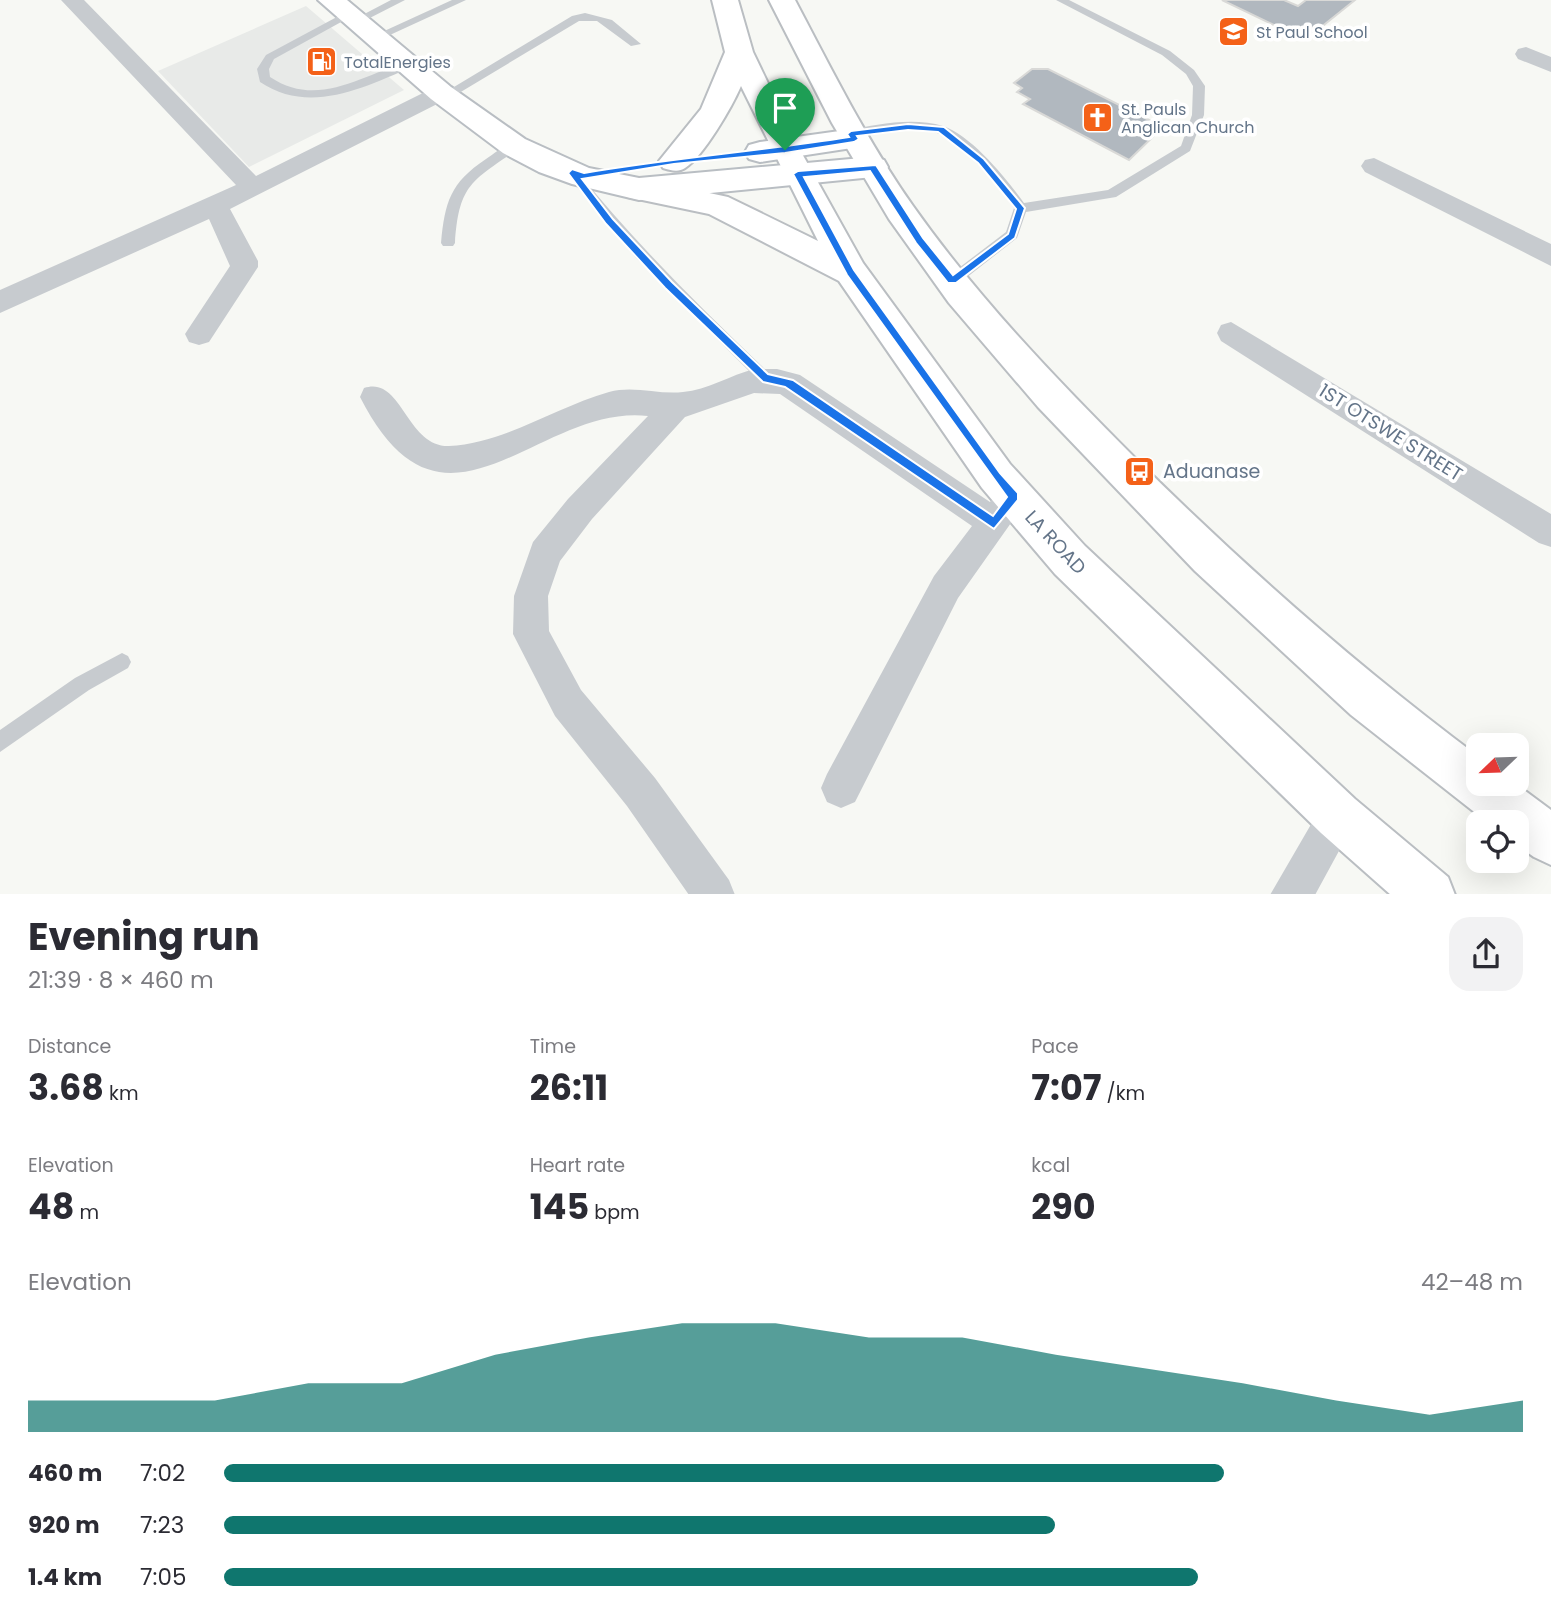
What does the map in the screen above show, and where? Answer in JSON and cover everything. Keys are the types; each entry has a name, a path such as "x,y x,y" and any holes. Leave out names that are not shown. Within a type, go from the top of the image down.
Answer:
{"main road":[{"name":"LA ROAD","path":"725,0 739,52 791,162 851,272 996,477 1004,510 1070,560 1338,816 1430,894"},
{"path":"782,0 859,147 920,240 1061,407 1152,502 1255,598 1407,731 1551,840"},
{"path":"353,18 443,94 514,146 550,165 639,190 717,205 851,272"},
{"path":"674,161 713,118 726,93 739,52"},
{"path":"639,190 859,147"},
{"path":"578,175 674,161 791,162"}],"street":[{"path":"72,0 253,188"},
{"path":"1526,54 1551,65"},
{"path":"0,302 253,188 443,94"},
{"path":"1374,166 1551,256"},
{"path":"198,334 244,267 244,261 215,205"},
{"name":"1ST OTSWE STREET","path":"1231,333 1551,532"},
{"path":"375,397 414,448 429,457 454,459 485,452 614,402 677,406 696,403 754,380 774,378 789,384 1004,510 941,597 841,788"},
{"path":"677,406 580,509 545,553 531,596 531,634 568,703 641,792 714,894"},
{"path":"1291,894 1338,816"}],"lane":[{"path":"400,0 353,18 270,57 264,69 264,79 286,93 321,93 349,87 408,65"},
{"path":"353,18 461,0"},
{"path":"1021,208 1111,194 1186,148 1199,115 1199,86 1190,72 1166,53 1061,0"},
{"path":"443,94 576,18 588,14 600,15 635,44"},
{"path":"859,147 908,127 941,129 981,161 1021,208"},
{"path":"447,243 449,216 458,186 514,146"},
{"path":"578,175 609,221 668,285 766,379"},
{"path":"952,281 1012,235 1021,208"},
{"path":"0,742 82,684 122,662"}],"shaded area":[{"path":"306,6 404,90 249,167 158,71"}],"building":[{"path":"1222,0 1284,0 1298,6 1306,0 1355,0 1305,40"},
{"path":"1032,69 1048,69 1163,127 1129,160 1023,104 1030,99 1017,92 1022,88 1014,83"}],"place":[{"name":"St Paul School","path":"1233,32"},
{"name":"TotalEnergies","path":"321,62"},
{"name":"St. Pauls Anglican Church","path":"1098,118"},
{"name":"Aduanase","path":"1140,471"}],"route":[{"path":"908,127 941,129 981,161 1021,208 1012,235 952,281 920,240 873,167 798,174 851,272 996,477 1014,496 994,523 789,384 774,378 766,379 668,285 609,221 572,173 583,177 674,161 785,150 854,139 851,134 908,127"}]}
